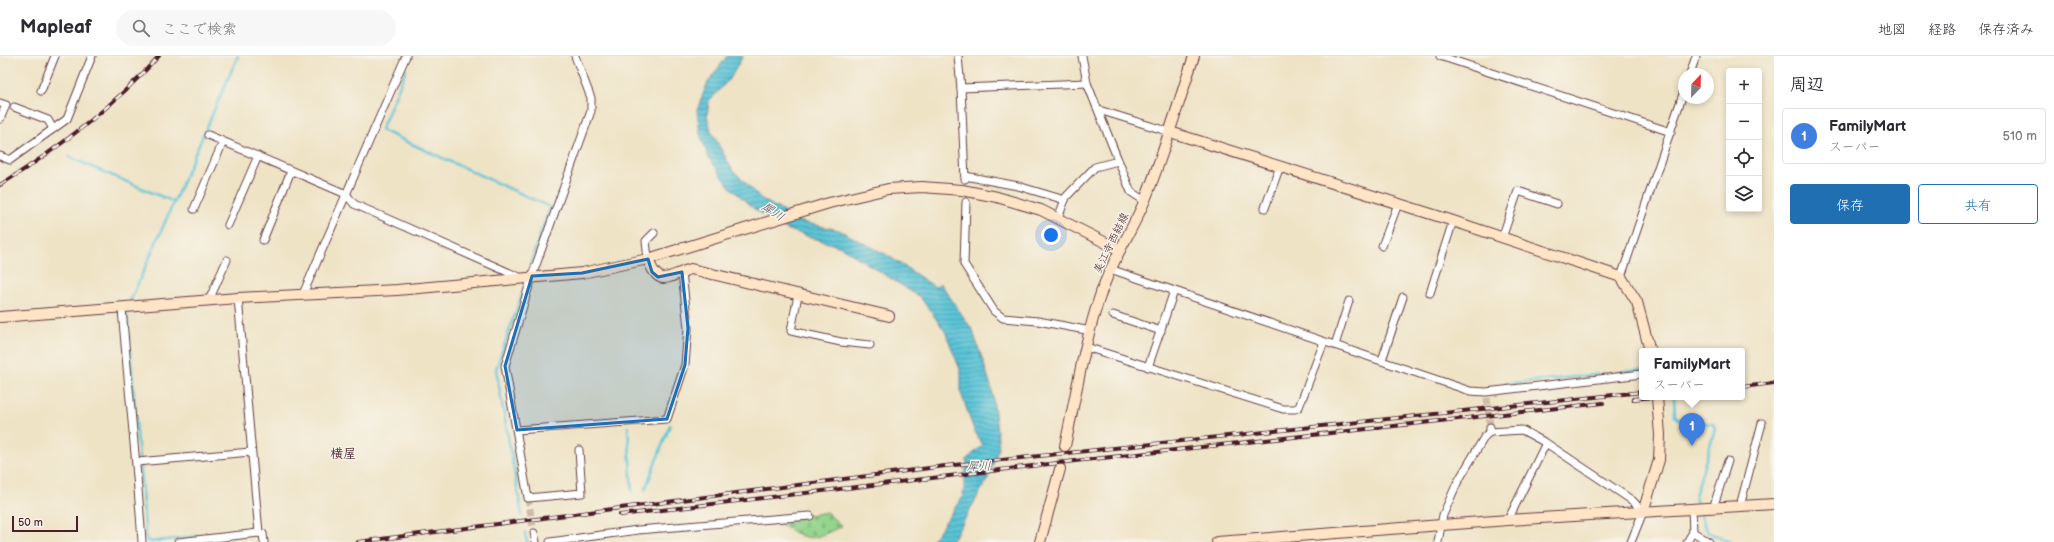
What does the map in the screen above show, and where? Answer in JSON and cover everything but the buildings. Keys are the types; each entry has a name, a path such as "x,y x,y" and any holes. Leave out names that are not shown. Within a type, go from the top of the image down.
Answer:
{"street":[{"path":"41,91 55,56"},
{"path":"0,156 10,160 67,119 92,56"},
{"path":"303,294 406,56"},
{"path":"575,56 591,98 591,111 532,276 504,366 517,430 522,472 528,498 582,493 579,450"},
{"path":"958,56 965,178 1018,186 1065,200"},
{"path":"1082,56 1086,83 1099,110 1131,192 1144,200"},
{"path":"1440,56 1671,132"},
{"path":"1692,68 1696,56"},
{"name":"美江寺西結線","path":"1065,446 1086,347 1100,293 1110,269 1144,200 1170,132 1191,57"},
{"path":"961,88 1086,83"},
{"path":"0,103 6,105 0,119"},
{"path":"1621,277 1680,104"},
{"path":"14,107 48,120 53,129"},
{"path":"1099,110 1453,221 1621,277 1637,302 1649,348"},
{"path":"208,135 346,194 354,204 519,277"},
{"path":"194,209 223,142"},
{"path":"228,225 258,156"},
{"path":"1058,218 1065,200 1095,167 1118,161"},
{"path":"1265,208 1280,166"},
{"path":"263,240 291,171"},
{"path":"0,317 209,300 485,283 519,277 582,273 648,259 821,205 888,189 922,187 962,190 997,197 1041,210 1120,250"},
{"path":"1502,238 1518,191 1557,204"},
{"path":"966,202 964,264 994,311 1003,318 1038,321 1090,331"},
{"path":"1382,246 1398,204"},
{"path":"1430,293 1453,221"},
{"path":"654,233 646,241 648,259 652,272 658,277 667,279 692,269 890,316"},
{"path":"209,300 227,260"},
{"path":"1110,269 1470,391 1487,395 1639,374"},
{"path":"517,430 667,419 685,365 688,328 682,272"},
{"path":"1148,366 1174,291"},
{"path":"798,295 791,331 841,342 870,345"},
{"path":"1382,360 1403,297"},
{"path":"238,298 259,533"},
{"path":"1334,345 1349,301"},
{"path":"122,308 128,388 137,462 142,542"},
{"path":"1113,315 1161,331"},
{"path":"1086,347 1283,409 1295,409 1299,407 1324,342"},
{"path":"1631,542 1643,512 1659,460 1660,435 1657,400"},
{"path":"1740,506 1740,500 1762,423"},
{"path":"1438,542 1443,515 1457,483 1490,429 1522,430 1546,443 1632,501 1643,512"},
{"path":"1508,520 1546,443"},
{"path":"137,462 252,452"},
{"path":"1716,508 1715,502 1728,461"},
{"path":"1040,542 1060,469"},
{"path":"1223,542 1290,539 1508,520 1774,504"},
{"path":"1687,542 1693,532 1692,509"},
{"path":"550,542 638,530 810,516"},
{"path":"1693,532 1709,542"},
{"path":"178,542 259,533 263,534 264,542"},
{"path":"534,533 536,542"}],"highlighted area":[{"path":"648,259 652,272 658,277 682,272 688,328 685,365 667,419 517,430 505,366 532,276 582,273"}],"green space":[{"path":"826,512 842,526 816,537 804,537 778,523"}],"water":[{"name":"犀川","path":"727,56 743,56 731,77 709,101 707,116 711,131 732,169 760,198 801,222 839,230 887,255 935,287 941,284 973,331 992,389 999,448 988,478 955,536 949,542 929,542 937,534 963,496 967,459 983,445 974,430 961,393 961,372 945,331 920,297 841,247 786,229 754,209 730,187 709,158 700,134 697,110 707,84"}],"waterway":[{"path":"129,304 238,56"},
{"path":"406,70 381,130 550,207 530,264"},
{"path":"69,157 174,202"},
{"path":"522,294 496,369 522,515"},
{"path":"127,315 146,539 149,542 229,533"},
{"path":"1505,384 1639,370"},
{"path":"1674,400 1675,416 1680,420 1713,424 1715,429 1695,496 1697,505"},
{"path":"645,490 670,425"},
{"path":"628,427 632,491"},
{"path":"1698,510 1708,532 1730,542"},
{"path":"525,532 527,542"}],"tunnel":[{"path":"1487,398 1490,427"},
{"path":"1060,469 1065,446"},
{"path":"528,498 534,533"}],"railway":[{"path":"0,185 64,142 104,110 159,56"},
{"path":"1745,387 1774,383"},
{"path":"358,542 945,466 1639,392"},
{"path":"1633,399 1639,398"},
{"path":"620,515 1075,461 1603,403"}],"place":[{"name":"FamilyMart","path":"1692,446"}],"district":[{"name":"横屋","path":"343,454"}]}
